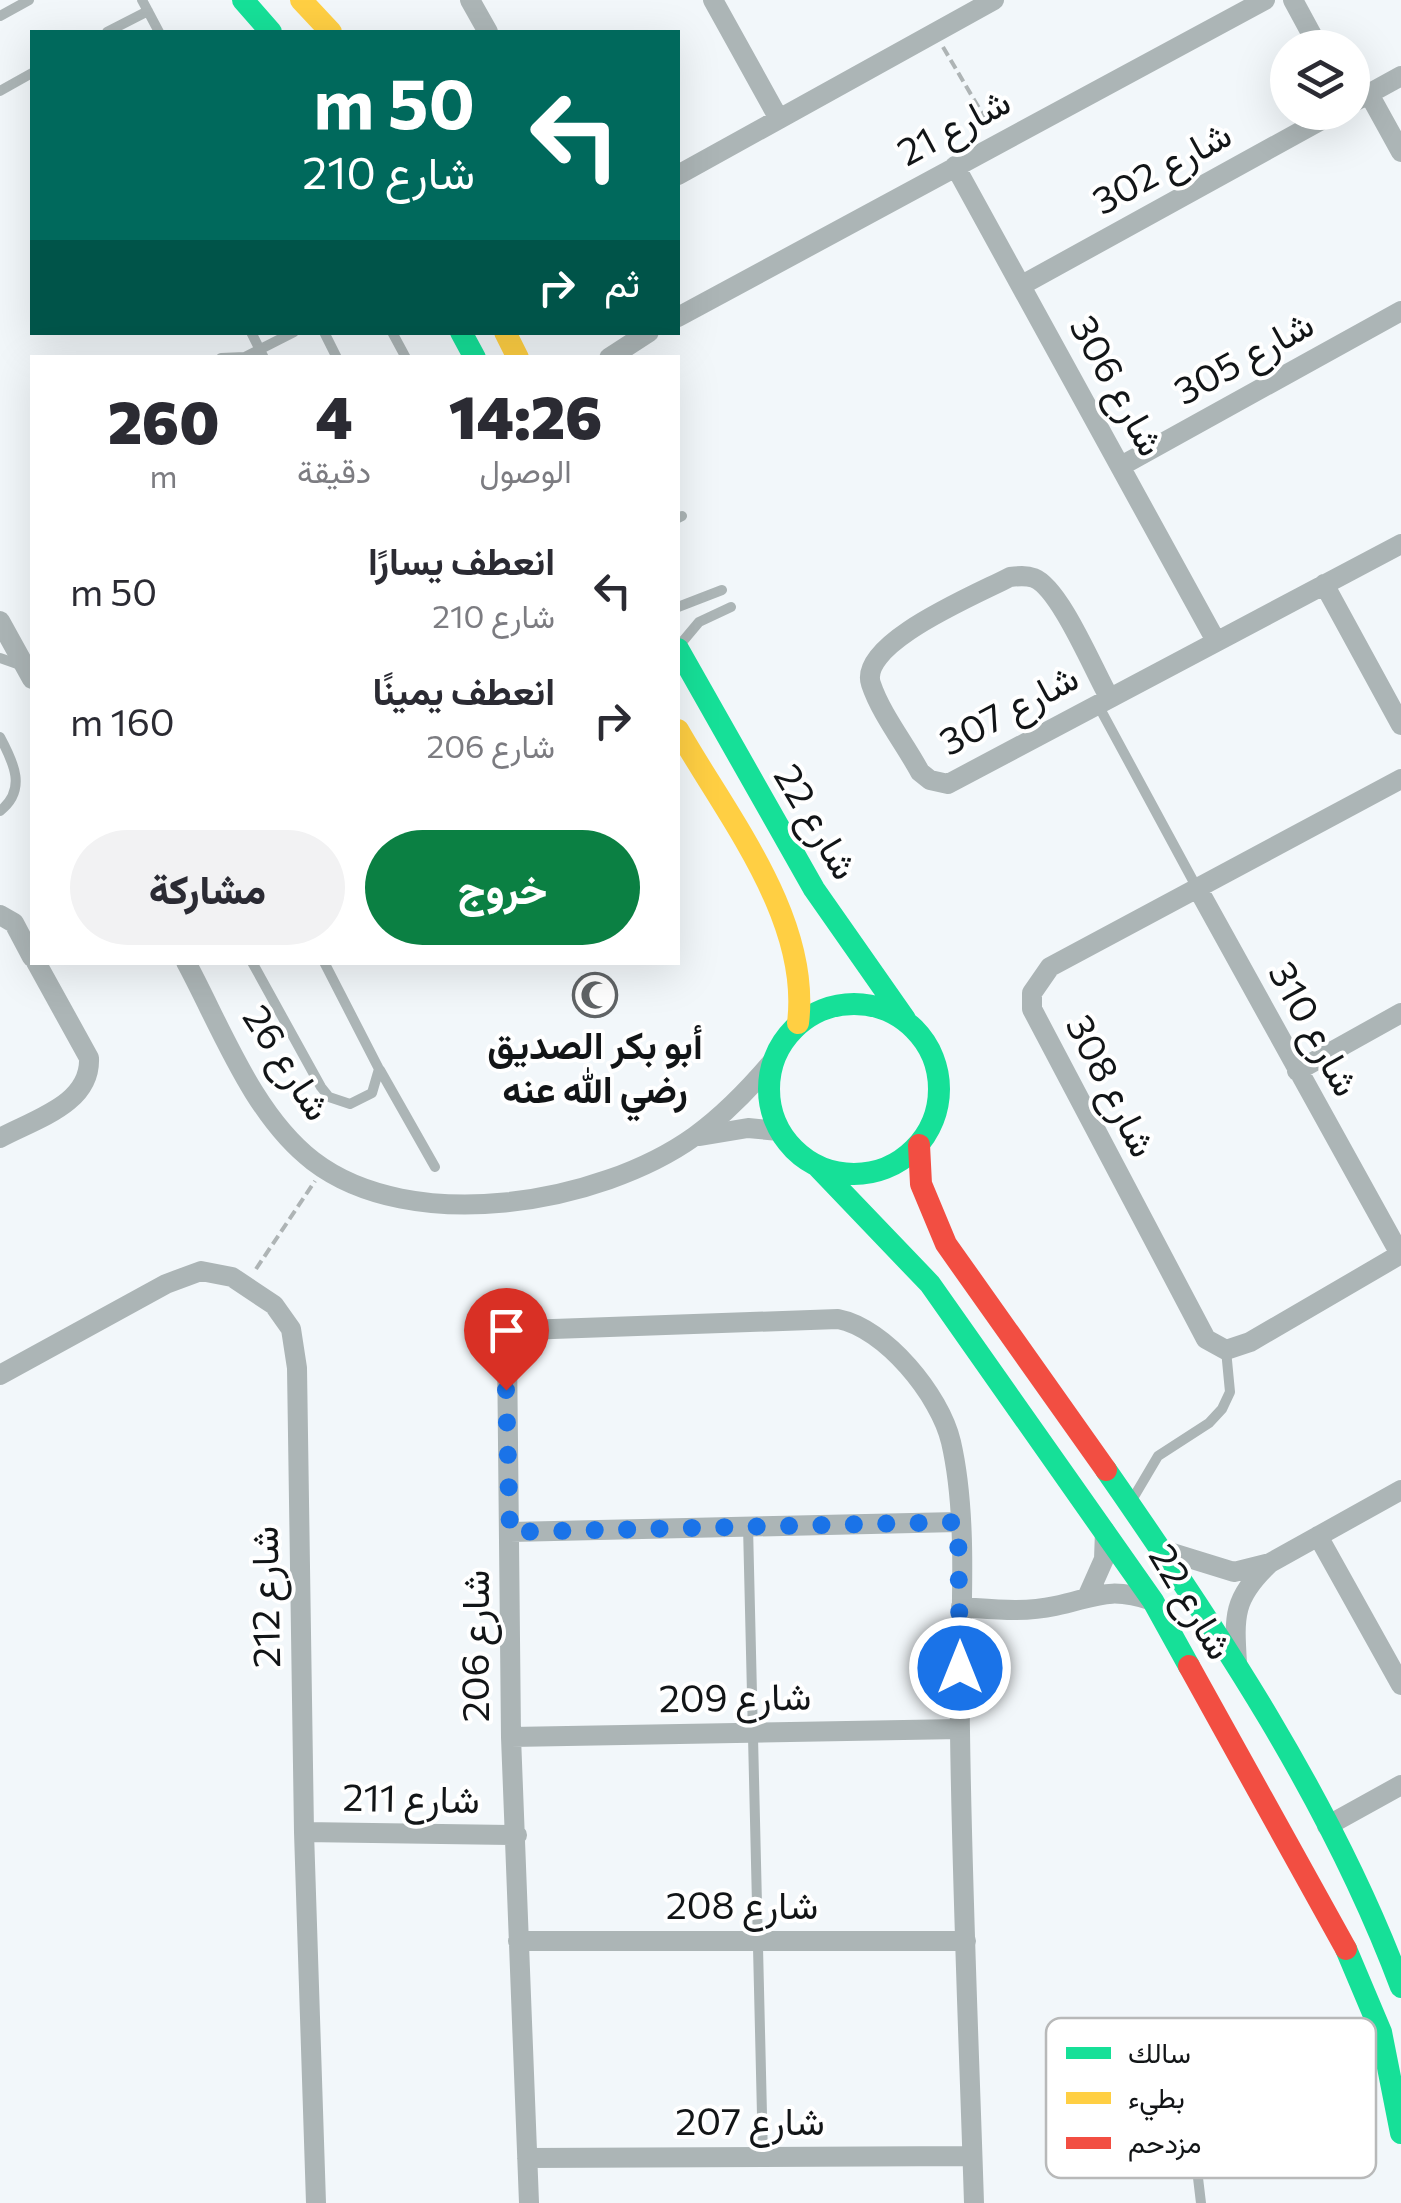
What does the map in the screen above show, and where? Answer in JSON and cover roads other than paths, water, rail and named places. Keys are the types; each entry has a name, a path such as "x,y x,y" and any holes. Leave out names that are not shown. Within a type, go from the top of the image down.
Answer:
{"street":[{"path":"242,0 269,30"},
{"path":"301,0 329,30"},
{"path":"470,0 487,30"},
{"path":"713,0 779,119"},
{"name":"شارع 21","path":"680,315 1265,0"},
{"path":"1293,0 1309,30"},
{"path":"680,174 987,2"},
{"path":"1370,94 1401,76"},
{"path":"1370,111 1401,152"},
{"name":"شارع 302","path":"1022,284 1303,130"},
{"name":"شارع 306","path":"955,166 1216,641"},
{"name":"شارع 305","path":"1121,466 1401,311"},
{"path":"614,355 644,335"},
{"name":"شارع 307","path":"1103,701 1052,593 1036,578 1024,576 1010,576 888,643 871,664 871,684 920,772 938,784 962,780 1401,544"},
{"path":"1324,584 1401,725"},
{"path":"0,621 29,673"},
{"name":"شارع 22","path":"680,652 814,889 907,1022"},
{"name":"شارع 22","path":"680,734 783,916 802,987 804,1006 798,1023"},
{"name":"شارع 308","path":"1226,1350 1206,1339 1195,1324 1032,1009 1032,993 1050,967 1401,779"},
{"name":"شارع 310","path":"1198,889 1400,1254"},
{"path":"0,914 14,923 30,953"},
{"path":"0,1138 78,1096 90,1071 89,1058 37,965"},
{"name":"شارع 26","path":"188,965 248,1079 282,1131 350,1185 394,1198 443,1206 498,1204 561,1194 693,1138 748,1128 779,1132"},
{"path":"852,1003 881,1008 907,1022 926,1042 937,1067 939,1094 933,1121 919,1144 898,1162 872,1173 844,1174 817,1166 796,1152 779,1132 768,1098 772,1062 798,1023 823,1008 852,1003"},
{"path":"1297,1071 1401,1013"},
{"name":"شارع 26","path":"693,1138 772,1062"},
{"name":"شارع 22","path":"919,1144 917,1170 922,1199 946,1244 1132,1501 1237,1664 1361,1888 1401,1988"},
{"name":"شارع 22","path":"817,1166 930,1284 1153,1601 1327,1910 1375,2018"},
{"path":"1226,1350 1250,1342 1400,1254"},
{"name":"شارع 212","path":"0,1374 166,1284 201,1271 232,1277 246,1286 274,1305 291,1329 297,1368 304,1832 316,2203"},
{"name":"شارع 206","path":"529,2203 511,1737 505,1355 513,1336 525,1330 838,1319 877,1333 934,1408 951,1440 961,1607 960,1729 974,2203"},
{"path":"1237,1664 1238,1606 1246,1586 1270,1563 1401,1490"},
{"path":"510,1532 958,1522"},
{"path":"1088,1595 1104,1559 1106,1530"},
{"path":"1318,1536 1401,1685"},
{"path":"1166,1551 1234,1572 1270,1563"},
{"path":"961,1607 1019,1610 1125,1591 1153,1601"},
{"name":"شارع 209","path":"511,1737 960,1729"},
{"path":"1327,1826 1401,1785"},
{"name":"شارع 211","path":"304,1832 517,1836"},
{"name":"شارع 208","path":"518,1941 966,1942"},
{"name":"شارع 22","path":"1376,2021 1401,2133"},
{"name":"شارع 207","path":"527,2158 972,2156"}],"lane":[{"path":"0,16 29,0"},
{"path":"111,30 145,5 159,30"},
{"path":"0,90 30,74"},
{"path":"262,354 290,335"},
{"path":"680,605 722,590"},
{"path":"680,646 700,622 731,607"},
{"path":"0,658 29,673"},
{"path":"1103,701 1198,889"},
{"path":"0,738 17,779 13,799 0,810"},
{"path":"254,965 329,1098 339,1103 362,1101 378,1082 379,1069"},
{"path":"326,965 435,1166"},
{"path":"1132,1501 1158,1456 1209,1423 1222,1409 1230,1392 1226,1350"},
{"path":"748,1526 763,2157"},
{"path":"1198,2178 1201,2203"}],"place":[{"name":"أبو بكر الصديق رضي الله عنه","path":"595,995"}]}
